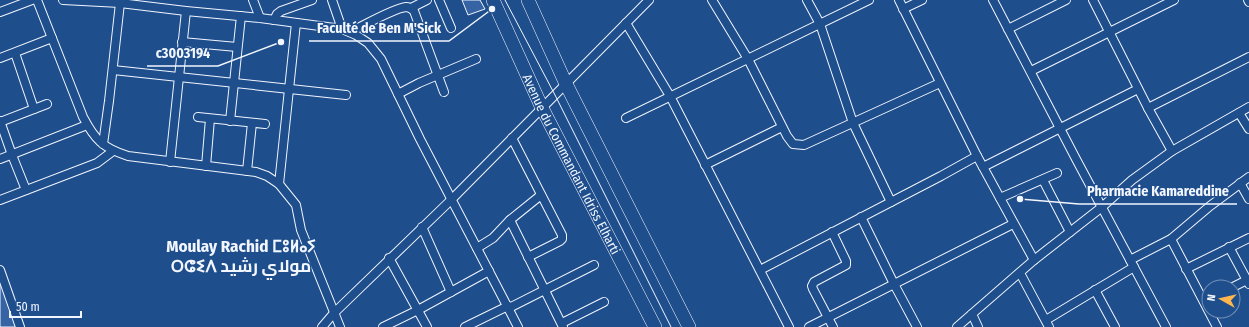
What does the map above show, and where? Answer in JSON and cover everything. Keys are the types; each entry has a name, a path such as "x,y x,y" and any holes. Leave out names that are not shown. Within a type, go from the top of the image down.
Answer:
{"main road":[{"name":"Avenue du Commandant Idriss Elharti","path":"493,0 542,108 655,327"},
{"path":"528,0 566,84 689,327"}],"street":[{"path":"0,11 32,0"},
{"path":"37,0 83,117 91,132 102,144 113,151 128,156 256,172 267,176 280,184 296,205 301,230 340,327"},
{"path":"63,0 120,3 342,28 368,43 381,59 420,139 509,307 518,327"},
{"path":"253,0 260,18"},
{"path":"274,20 277,14 282,11 312,0"},
{"path":"332,0 342,28"},
{"path":"350,32 396,10 406,7 410,8 427,0"},
{"path":"439,0 451,28"},
{"path":"322,327 389,258 452,199 649,0"},
{"path":"712,0 748,59 782,127 793,144 804,145 940,83"},
{"path":"807,0 820,24 853,123 891,202"},
{"path":"626,118 869,0"},
{"path":"899,0 977,156 1034,260"},
{"path":"903,9 922,0"},
{"path":"993,0 1166,327"},
{"path":"1008,29 1066,0"},
{"path":"1093,0 1138,89 1172,151"},
{"path":"1031,71 1174,0"},
{"path":"102,144 113,70 120,3"},
{"path":"410,8 414,11 444,92"},
{"path":"170,162 186,11"},
{"path":"230,121 241,16"},
{"path":"280,184 296,23"},
{"path":"626,23 670,96 789,327"},
{"path":"0,58 52,38"},
{"path":"182,42 237,47"},
{"path":"14,53 34,109"},
{"path":"1148,108 1249,57"},
{"path":"398,94 419,83 476,59"},
{"path":"113,70 346,95"},
{"path":"983,167 1138,89"},
{"path":"26,190 0,122 47,104"},
{"path":"957,327 1034,260 1132,180 1172,151 1249,107"},
{"path":"1239,113 1249,129"},
{"path":"198,117 265,124"},
{"path":"206,166 210,119"},
{"path":"247,171 252,123"},
{"path":"0,159 87,125"},
{"path":"705,166 782,127"},
{"path":"512,138 562,234 562,239 560,241 528,257"},
{"path":"0,200 97,163 113,151"},
{"path":"760,270 977,156"},
{"path":"1000,198 1057,173"},
{"path":"1020,272 1048,323 1132,263 1171,239 1210,206 1249,177"},
{"path":"1043,180 1070,232"},
{"path":"1240,183 1249,200"},
{"path":"477,248 493,238 510,220 541,195"},
{"path":"861,217 917,327"},
{"path":"510,220 562,325 604,302"},
{"path":"809,327 1013,224"},
{"path":"422,227 451,292"},
{"path":"832,232 846,261 846,265 814,282 812,286 832,327"},
{"path":"1186,268 1249,238"},
{"path":"1171,239 1186,268 1201,292"},
{"path":"1229,247 1248,282"},
{"path":"389,258 427,327"},
{"path":"465,327 545,290 594,265"},
{"path":"0,270 20,327"},
{"path":"383,327 490,271"},
{"path":"1095,290 1115,327"},
{"path":"972,314 978,327"}],"building":[{"path":"462,0 480,0 485,9 468,15"},
{"path":"0,282 17,327 0,327"}],"tram line":[{"path":"505,0 555,95 671,327"}],"place":[{"name":"Faculté de Ben M'Sick","path":"492,9"},
{"name":"c3003194","path":"281,42"},
{"name":"Pharmacie Kamareddine","path":"1020,199"}],"district":[{"name":"Moulay Rachid ⵎⵓⵍⴰⵢ ⵔⵛⵉⴷ مولاي رشيد","path":"241,256"}]}
